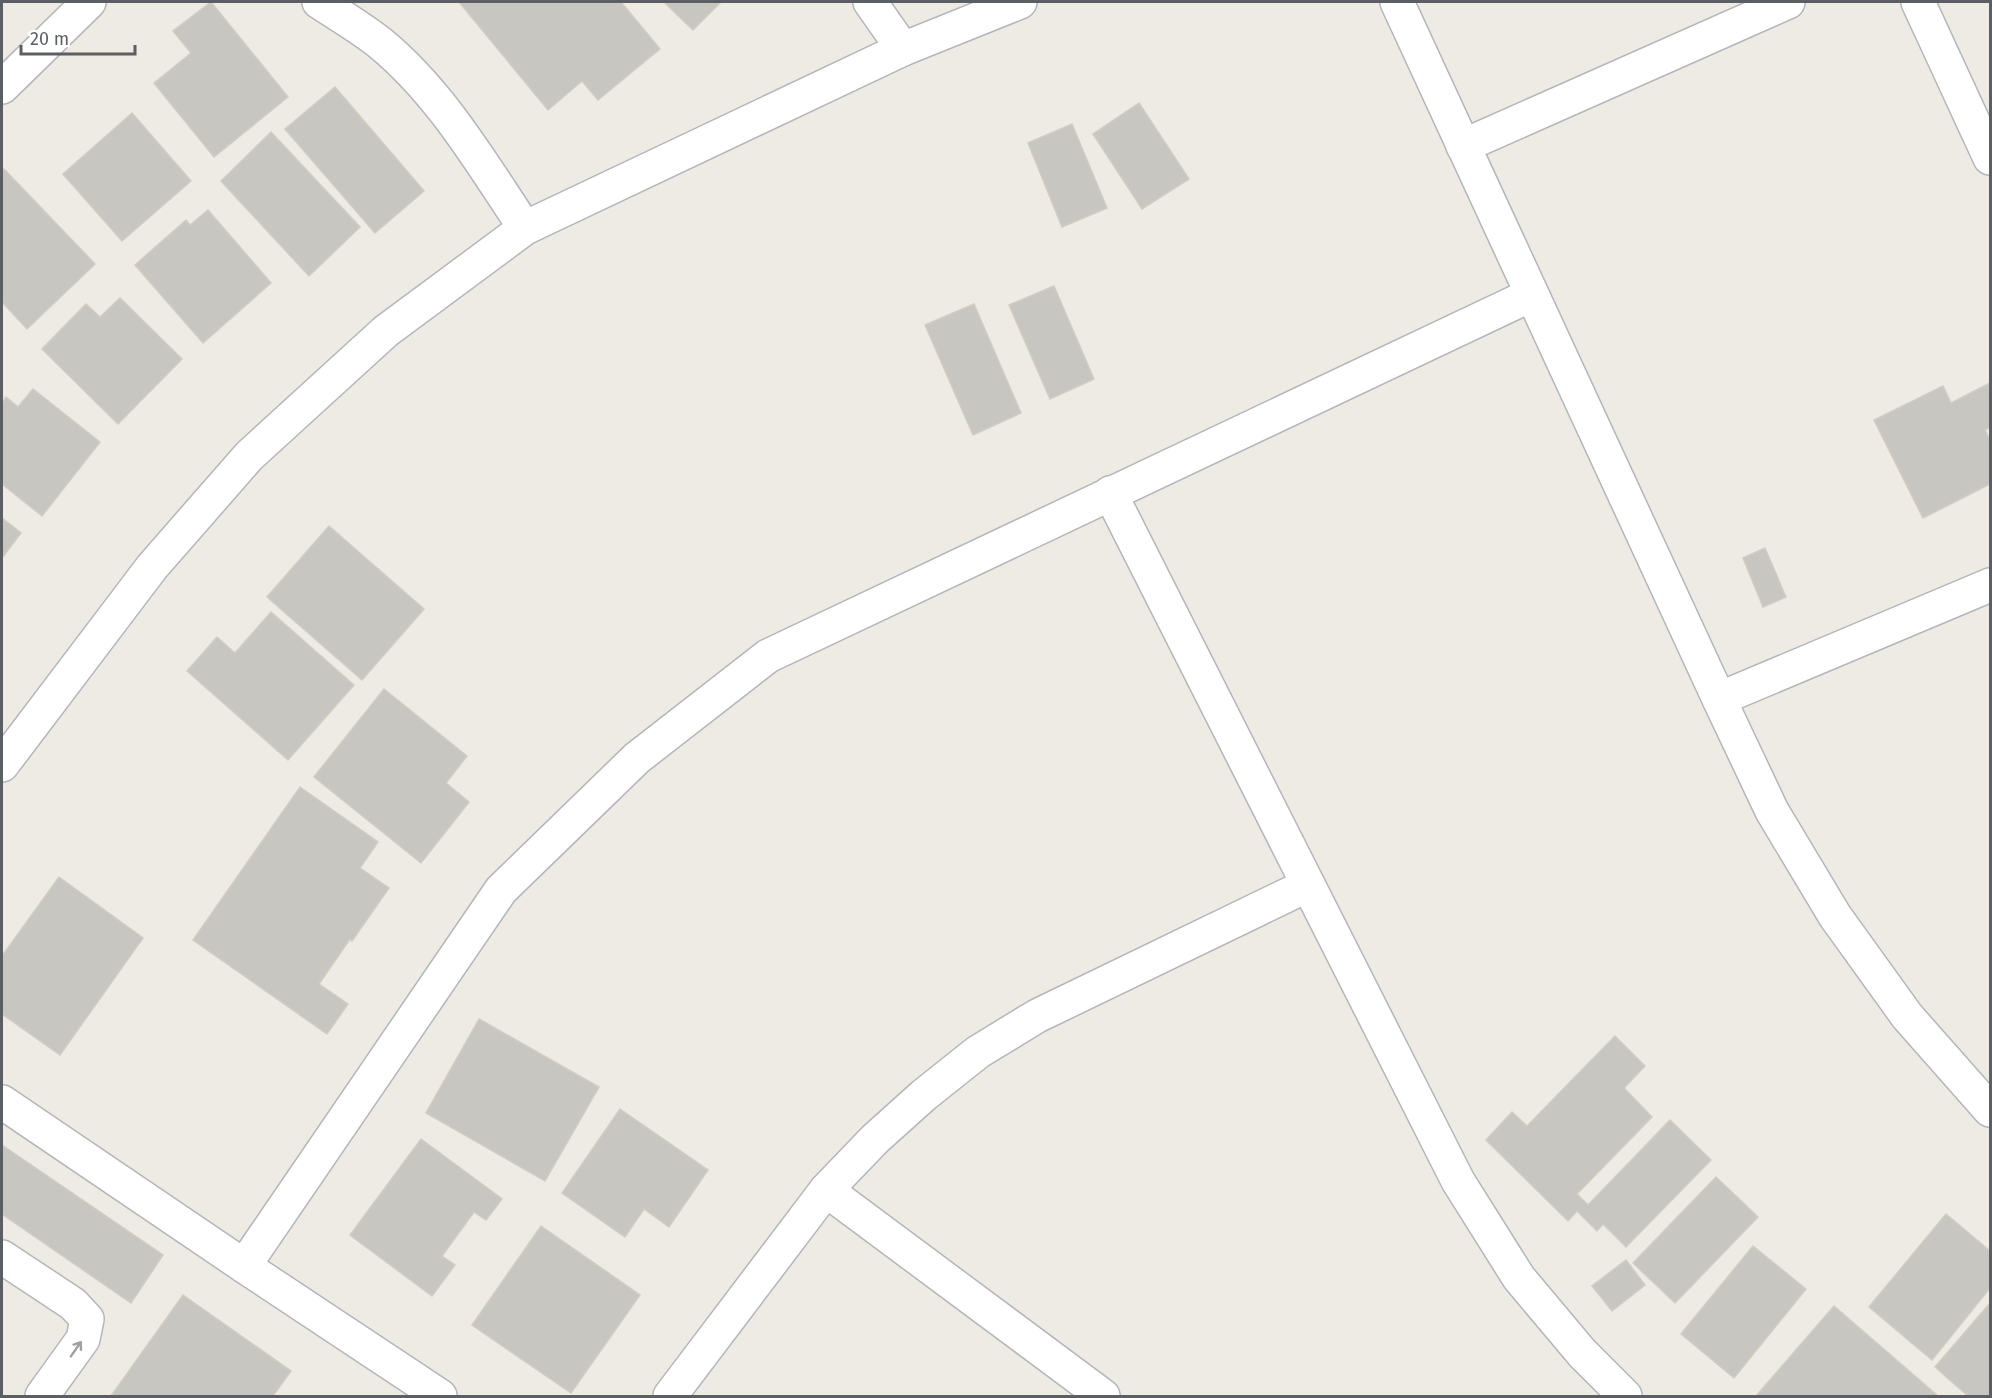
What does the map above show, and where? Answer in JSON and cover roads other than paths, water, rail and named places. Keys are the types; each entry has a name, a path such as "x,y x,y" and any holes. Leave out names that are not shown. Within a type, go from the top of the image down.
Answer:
{"street":[{"path":"2,87 89,2"},
{"path":"319,2 380,44 420,82 451,119 525,228"},
{"path":"870,2 903,49"},
{"path":"2,765 152,567 249,456 386,331 525,228 903,49 1020,2"},
{"path":"1397,2 1772,811 1835,916 1907,1016 1990,1110"},
{"path":"1463,146 1788,2"},
{"path":"1918,2 1980,106 1990,158"},
{"path":"244,1266 501,890 637,758 768,656 1532,295"},
{"path":"1110,493 1458,1181 1519,1278 1582,1353 1625,1396"},
{"path":"1719,699 1990,585"},
{"path":"670,1396 826,1190 924,1095 978,1052 1037,1016 1308,885"},
{"path":"2,1102 440,1396"},
{"path":"826,1190 1103,1396"},
{"path":"2,1257 73,1304 87,1319 83,1339 42,1396"}]}
